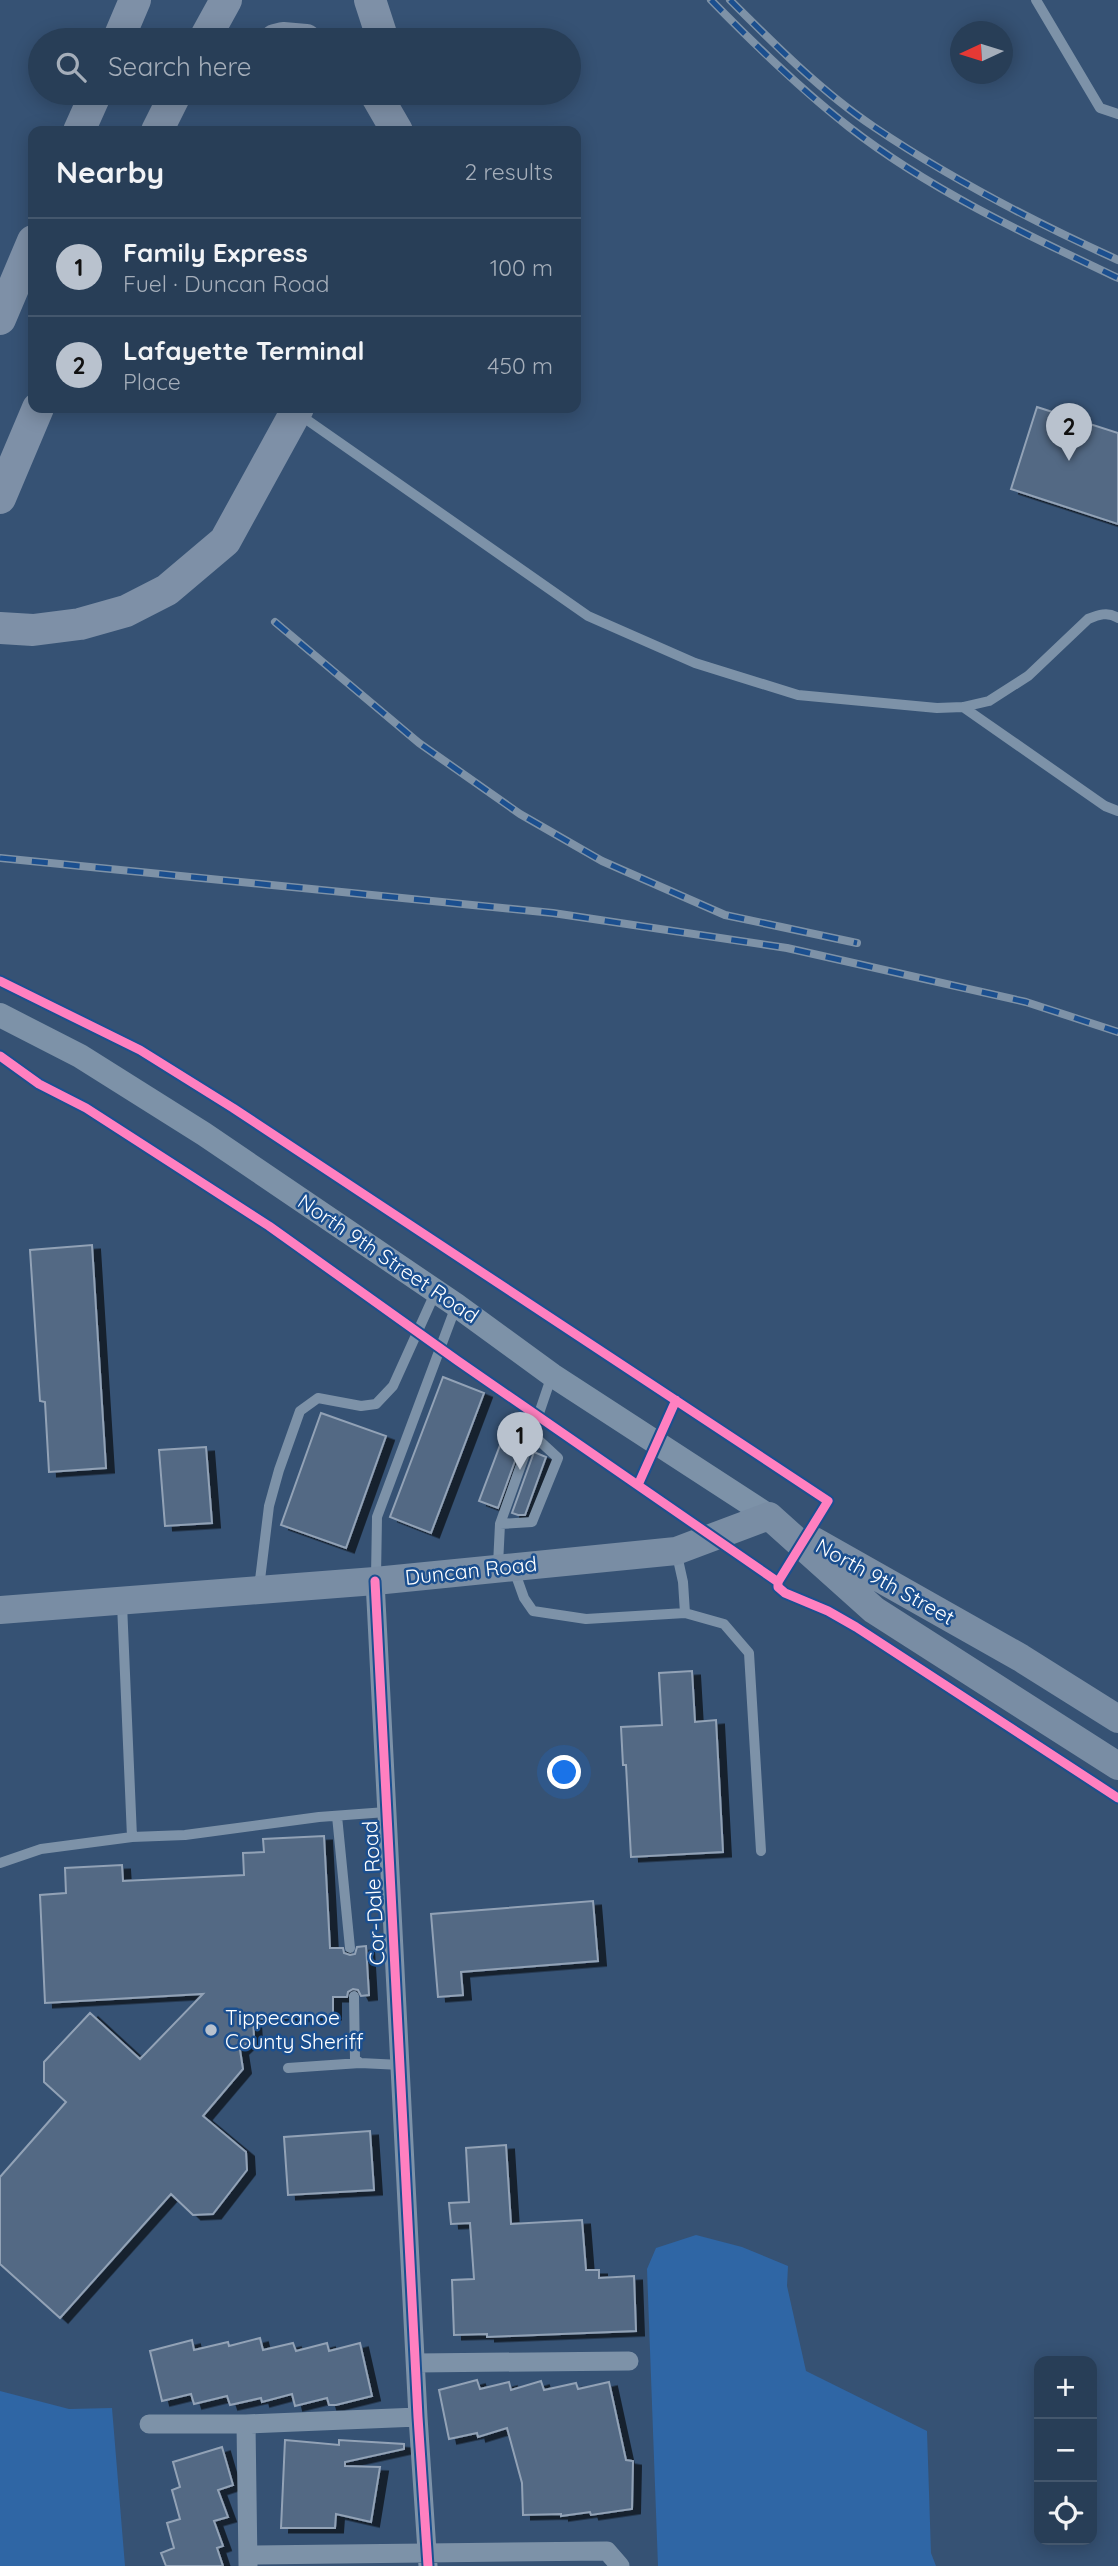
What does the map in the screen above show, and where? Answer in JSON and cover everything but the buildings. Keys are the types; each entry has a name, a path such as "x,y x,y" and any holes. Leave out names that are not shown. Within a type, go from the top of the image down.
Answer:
{"highway":[{"path":"123,28 135,0"},
{"path":"211,28 226,0"},
{"path":"370,0 379,28"},
{"path":"81,126 91,105"},
{"path":"382,105 394,126"},
{"path":"401,105 402,126"},
{"path":"0,319 28,253"},
{"path":"0,498 36,413"},
{"path":"0,628 33,630 80,624 126,611 167,590 225,541 295,413"}],"main road":[{"name":"Duncan Road","path":"0,1610 375,1581 676,1551 769,1516"},
{"name":"North 9th Street","path":"769,1516 1021,1658 1118,1719"},
{"name":"North 9th Street","path":"769,1516 874,1610 1118,1766"}],"street":[{"name":"North 9th Street Road","path":"0,1015 80,1056 204,1134 457,1305 552,1374 769,1516"},
{"name":"Cor-Dale Road","path":"375,1581 418,2417 428,2560"},
{"path":"416,2363 629,2361"},
{"path":"149,2424 246,2424 418,2417"},
{"path":"246,2424 248,2560 428,2560 607,2551 620,2566"}],"lane":[{"path":"1036,0 1100,108 1118,114"},
{"path":"301,413 588,617 695,663 798,695 937,708 963,707 989,701 1028,676 1088,619 1101,614 1113,614 1118,618"},
{"path":"963,707 1105,806 1118,811"},
{"path":"259,1589 269,1506 300,1411 318,1398 362,1406 376,1404 393,1386 436,1292"},
{"path":"375,1581 377,1517 457,1305"},
{"path":"552,1374 500,1524 505,1567 533,1611 586,1619 685,1613 724,1624 749,1653 761,1851"},
{"path":"500,1524 532,1522 558,1458 532,1434"},
{"path":"676,1551 683,1582 685,1613"},
{"path":"122,1601 132,1837"},
{"path":"0,1863 41,1849 132,1837 185,1835 386,1812"},
{"path":"337,1816 349,1948"},
{"path":"354,1996 355,2059 360,2063"},
{"path":"288,2068 360,2063 401,2065"}],"shaded area":[{"path":"696,2235 742,2247 788,2266 787,2286 806,2371 927,2431 931,2553 936,2566 658,2566 647,2269 656,2248"},
{"path":"0,2391 69,2409 112,2408 125,2566 0,2566"}],"railway":[{"path":"711,0 795,82 880,150 979,210 1118,278"},
{"path":"730,0 817,83 874,127 993,199 1118,260"},
{"path":"275,622 419,743 520,814 602,861 725,915 857,943"},
{"path":"0,858 553,913 787,948 1026,1002 1118,1032"}],"cycle path":[{"path":"0,981 140,1050 233,1108 828,1501 778,1582"},
{"path":"0,1056 39,1084 86,1108 269,1226 458,1361 778,1582 778,1587 785,1593 828,1611 856,1627 1118,1798"},
{"path":"638,1485 676,1400"},
{"path":"375,1581 428,2566"}],"place":[{"name":"Lafayette Terminal","path":"1069,461"},
{"name":"Family Express","path":"520,1470"},
{"name":"Tippecanoe County Sheriff","path":"211,2030"}]}
